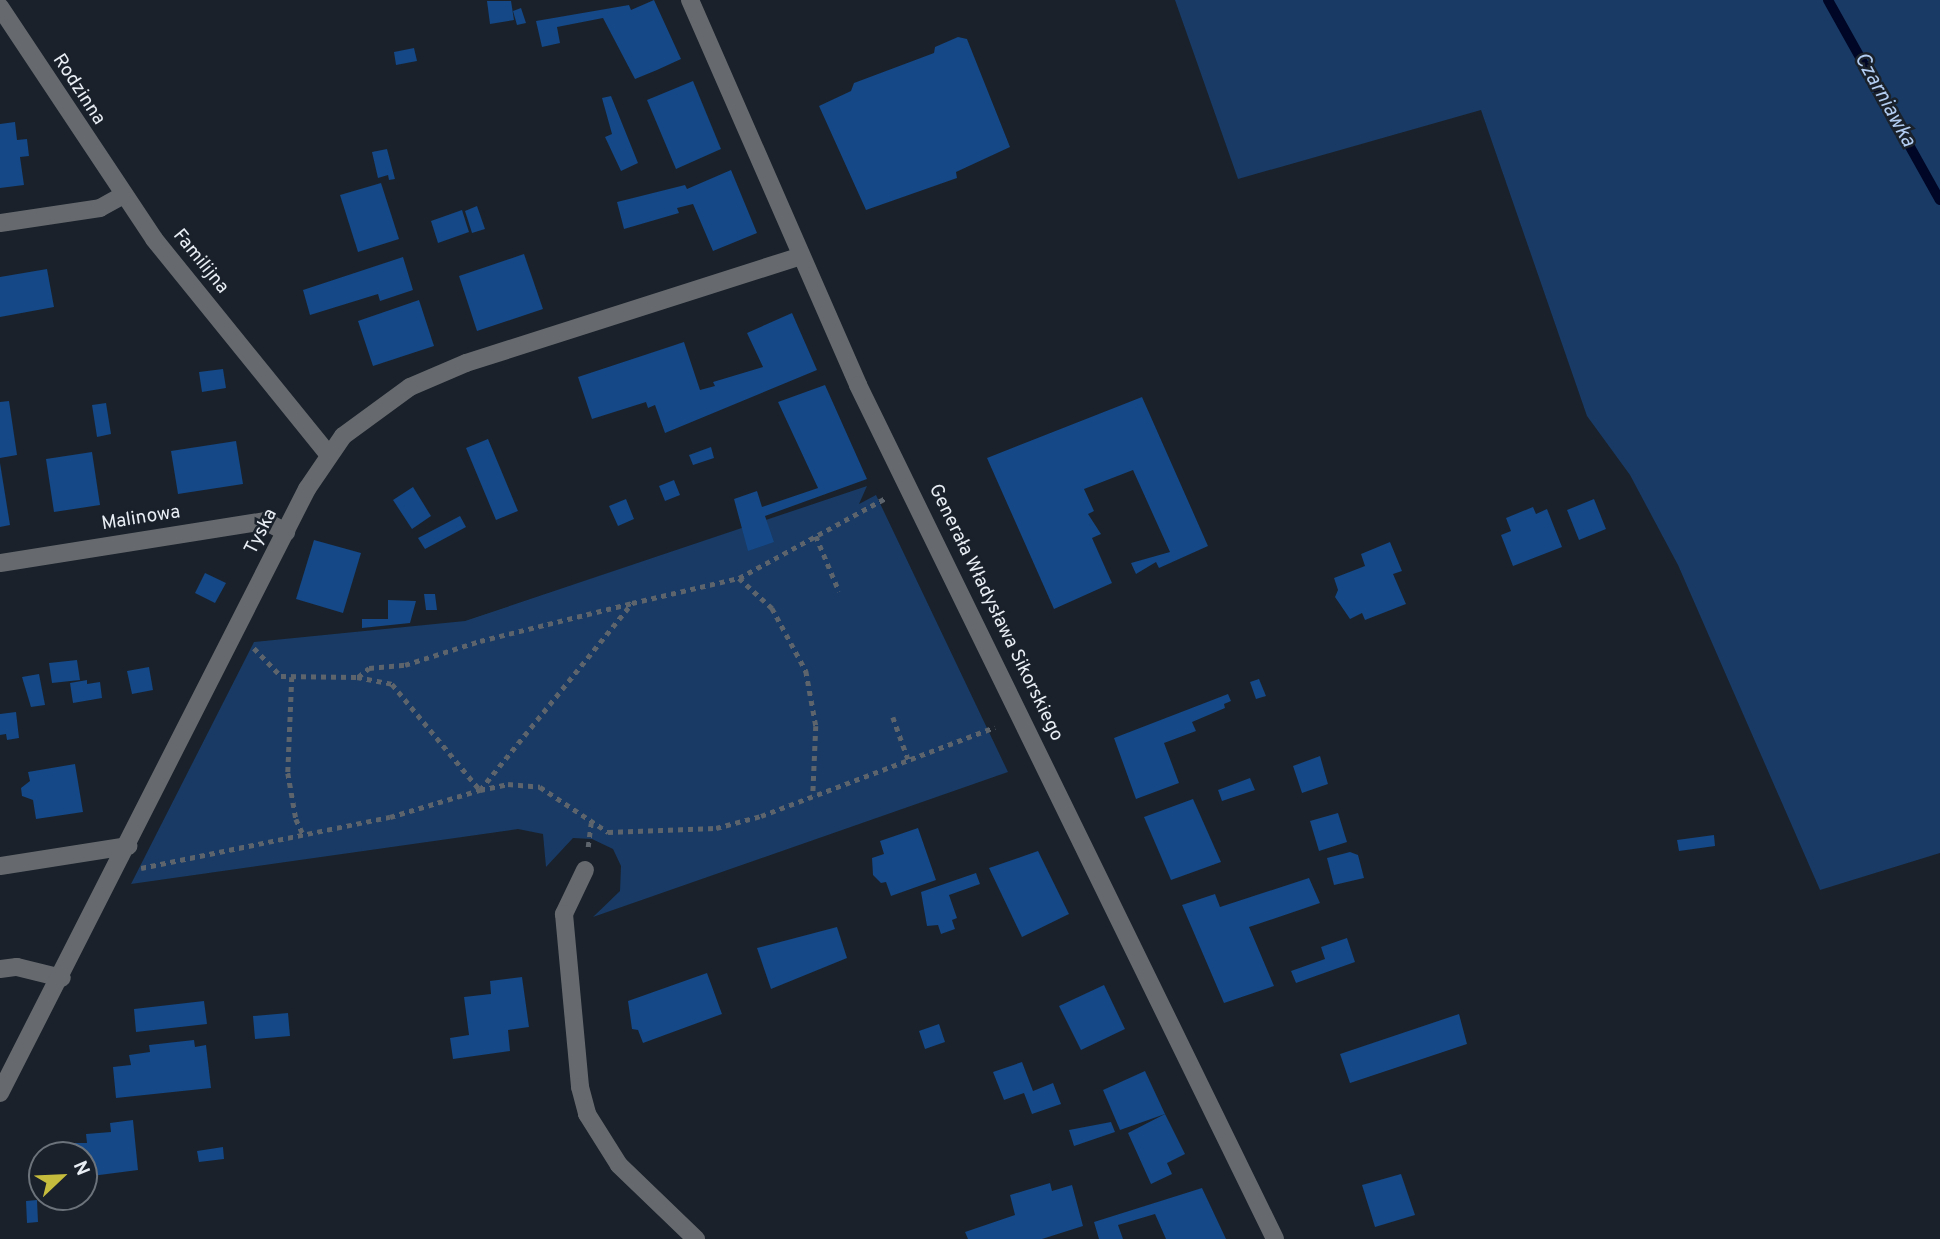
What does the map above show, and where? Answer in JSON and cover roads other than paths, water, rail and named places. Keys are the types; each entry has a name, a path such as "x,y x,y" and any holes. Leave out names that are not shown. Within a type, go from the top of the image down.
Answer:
{"street":[{"name":"Generała Władysława Sikorskiego","path":"690,0 858,385 1275,1239"},
{"name":"Rodzinna","path":"0,7 123,195"},
{"path":"0,223 100,208 123,195"},
{"name":"Familijna","path":"123,195 327,453"},
{"name":"Tyska","path":"0,1093 62,978 327,453 373,411 410,387 466,363 801,256"},
{"name":"Malinowa","path":"0,563 265,521 286,532"},
{"path":"0,866 128,846"},
{"path":"585,870 564,914 580,1087 587,1114 619,1165 696,1239"},
{"path":"0,969 17,967 62,978"}],"waterway":[{"name":"Czarniawka","path":"1828,0 1940,200"}]}
